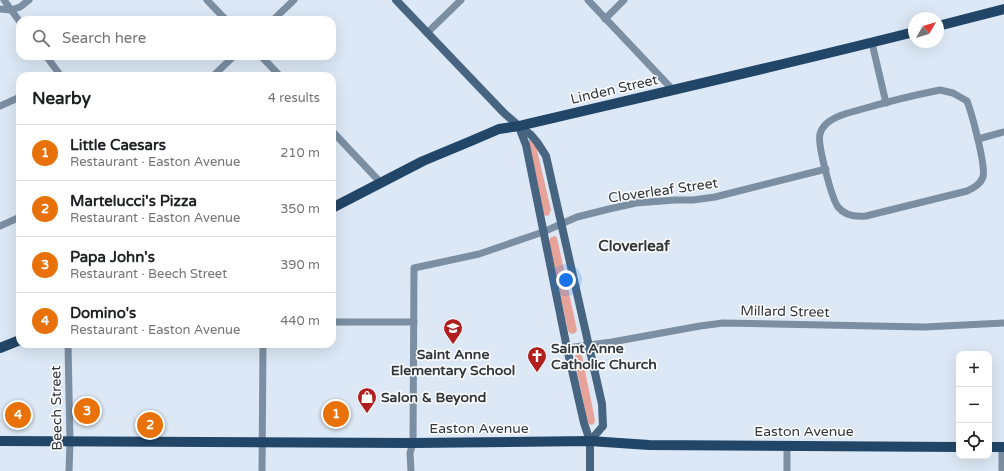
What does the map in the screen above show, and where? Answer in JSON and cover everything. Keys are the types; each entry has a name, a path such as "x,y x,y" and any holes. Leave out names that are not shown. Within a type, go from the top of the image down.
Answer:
{"main road":[{"path":"944,24 1004,9"},
{"name":"Linden Street","path":"336,206 423,162 499,129 519,126 750,73 789,62 908,34"},
{"path":"0,348 16,342"},
{"name":"Easton Avenue","path":"0,441 262,443 590,441 649,445 956,446"},
{"path":"992,447 1003,447"}],"street":[{"path":"4,0 16,17"},
{"path":"0,9 11,10 20,7 29,0"},
{"path":"207,0 222,16"},
{"path":"277,16 294,0"},
{"path":"396,0 519,126 531,135 546,156 602,404 603,426 590,441"},
{"path":"427,33 461,0"},
{"path":"588,0 673,90"},
{"path":"605,18 624,0"},
{"path":"872,43 886,103"},
{"path":"49,60 58,72"},
{"path":"217,72 230,60"},
{"path":"265,60 276,72"},
{"path":"940,90 953,93 967,101 978,139 984,170 981,181 977,186 967,191 866,216 854,217 848,215 838,207 833,196 826,170 820,134 826,124 843,115 886,103 940,90"},
{"path":"0,106 16,99"},
{"path":"519,126 526,145 567,348 584,423 590,441 590,471"},
{"path":"978,139 1004,132"},
{"path":"336,135 381,183"},
{"name":"Cloverleaf Street","path":"414,322 414,268 479,254 543,232 577,217 636,203 693,200 715,197 826,170"},
{"path":"0,226 16,219"},
{"path":"336,322 414,322 413,443 410,453 410,471"},
{"name":"Millard Street","path":"567,348 723,323 924,327 1004,323"},
{"name":"Beech Street","path":"68,348 70,442 69,471"},
{"path":"262,471 264,348"},
{"path":"787,445 787,471"},
{"path":"1002,471 1003,447"}],"shaded area":[{"path":"529,139 536,146 551,210 549,215 546,216 543,214 529,147"},
{"path":"555,236 557,238 577,330 575,333 571,334 568,331 549,241 551,237"},
{"path":"579,354 582,356 595,420 594,424 591,425 588,423 574,358"}],"place":[{"name":"Saint Anne Elementary School","path":"453,345"},
{"name":"Saint Anne Catholic Church","path":"537,373"},
{"name":"Papa John's","path":"87,411"},
{"name":"Little Caesars","path":"336,414"},
{"name":"Salon & Beyond","path":"367,414"},
{"name":"Domino's","path":"18,415"},
{"name":"Martelucci's Pizza","path":"150,425"}],"district":[{"name":"Cloverleaf","path":"634,246"}]}
